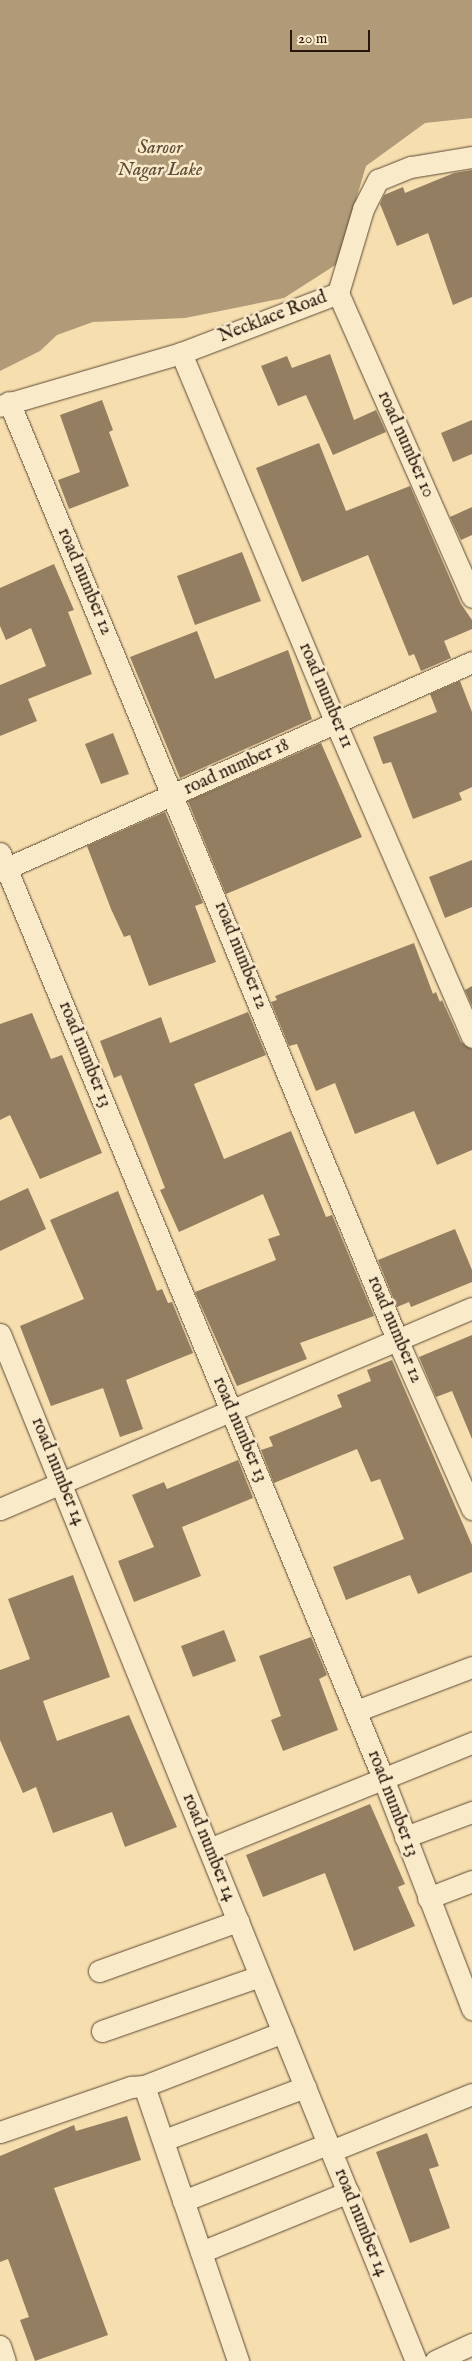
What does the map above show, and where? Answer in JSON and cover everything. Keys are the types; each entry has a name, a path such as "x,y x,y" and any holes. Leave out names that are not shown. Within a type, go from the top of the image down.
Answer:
{"street":[{"name":"Necklace Road","path":"4,404 181,353 338,293 363,209 378,180 411,166 472,158"},
{"name":"road number 10","path":"338,293 472,597"},
{"name":"road number 11","path":"181,353 336,724 472,1037"},
{"name":"road number 12","path":"4,404 174,795 397,1339 472,1509"},
{"name":"road number 18","path":"2,864 174,795 472,662"},
{"name":"road number 13","path":"2,864 384,1778 428,1898 463,1963 472,2009"},
{"path":"0,1509 472,1308"},
{"name":"road number 14","path":"0,1334 62,1482 416,2361"},
{"path":"356,1711 472,1667"},
{"path":"209,1849 472,1743"},
{"path":"405,1837 472,1812"},
{"path":"428,1898 472,1880"},
{"path":"99,1971 238,1921"},
{"path":"102,2031 260,1976"},
{"path":"0,2132 131,2086 144,2086 283,2032"},
{"path":"144,2086 238,2361"},
{"path":"164,2140 305,2087"},
{"path":"183,2201 472,2094"},
{"path":"201,2252 348,2192"},
{"path":"435,2361 472,2344"},
{"path":"0,2346 5,2361"}],"water":[{"name":"Saroor Nagar Lake","path":"0,0 472,0 472,118 425,123 366,166 337,264 284,298 185,318 93,322 57,335 40,351 0,371"}],"building":[{"path":"472,170 472,297 453,305 428,233 397,246 380,204 384,195 403,187 405,193 454,173"},
{"path":"330,354 354,420 376,410 386,432 333,455 306,395 278,406 261,366 287,356 292,368"},
{"path":"102,400 113,430 109,432 129,486 69,509 58,480 80,472 60,415"},
{"path":"472,420 472,454 453,462 441,433"},
{"path":"319,443 346,511 410,486 461,604 472,620 472,629 444,641 451,658 421,671 414,654 409,656 368,555 302,582 256,468"},
{"path":"472,507 472,535 461,540 450,517"},
{"path":"242,552 261,601 195,625 177,576"},
{"path":"54,564 74,610 68,612 92,674 28,699 37,721 0,736 0,685 46,666 31,628 6,640 0,626 0,588"},
{"path":"197,631 215,679 288,650 312,719 180,778 130,657"},
{"path":"460,681 472,712 472,787 459,793 462,800 413,819 391,762 383,764 373,737 437,712 430,694"},
{"path":"113,733 129,774 101,784 85,744"},
{"path":"321,743 362,837 226,894 188,801"},
{"path":"165,812 203,903 195,906 216,962 149,986 130,935 124,937 111,909 87,846"},
{"path":"472,860 472,907 445,918 429,877"},
{"path":"414,943 433,994 436,992 440,1002 442,1000 461,1042 472,1049 472,1150 437,1165 414,1111 355,1134 335,1083 316,1091 297,1044 289,1046 271,1002 277,1000 275,996"},
{"path":"472,986 472,1006 465,990"},
{"path":"248,1012 266,1055 194,1084 224,1159 291,1131 326,1217 332,1215 374,1316 300,1343 307,1359 237,1386 195,1292 276,1260 268,1239 280,1235 263,1194 179,1232 160,1190 165,1188 121,1075 114,1078 100,1041 161,1017 170,1043"},
{"path":"32,1013 51,1059 62,1055 102,1153 40,1179 10,1115 0,1120 0,1024"},
{"path":"28,1188 46,1229 0,1251 0,1201"},
{"path":"118,1191 157,1291 162,1289 168,1303 172,1302 193,1353 126,1380 143,1429 120,1437 103,1388 51,1406 20,1326 84,1299 50,1220"},
{"path":"455,1229 472,1270 472,1282 411,1307 409,1302 397,1307 378,1260"},
{"path":"472,1335 472,1439 452,1391 436,1397 419,1357"},
{"path":"392,1360 472,1545 472,1572 418,1594 410,1575 346,1600 333,1567 404,1539 380,1479 371,1482 357,1449 274,1483 261,1450 273,1446 269,1437 342,1407 337,1395 371,1381 367,1370"},
{"path":"238,1460 253,1498 182,1527 201,1576 134,1602 118,1561 154,1547 132,1495 164,1482 167,1489"},
{"path":"73,1575 110,1677 43,1701 57,1741 129,1715 177,1827 125,1847 112,1812 53,1833 36,1787 23,1793 0,1740 0,1670 30,1659 8,1599"},
{"path":"224,1630 236,1661 193,1677 181,1646"},
{"path":"311,1637 327,1675 319,1679 338,1730 283,1751 271,1720 281,1716 259,1656"},
{"path":"370,1804 405,1884 398,1887 415,1926 354,1951 325,1873 263,1897 246,1855"},
{"path":"127,2116 141,2160 54,2188 108,2335 35,2361 20,2320 29,2317 8,2259 0,2262 0,2156 74,2125 76,2131"},
{"path":"427,2133 439,2166 429,2169 450,2228 410,2243 376,2152"}]}
